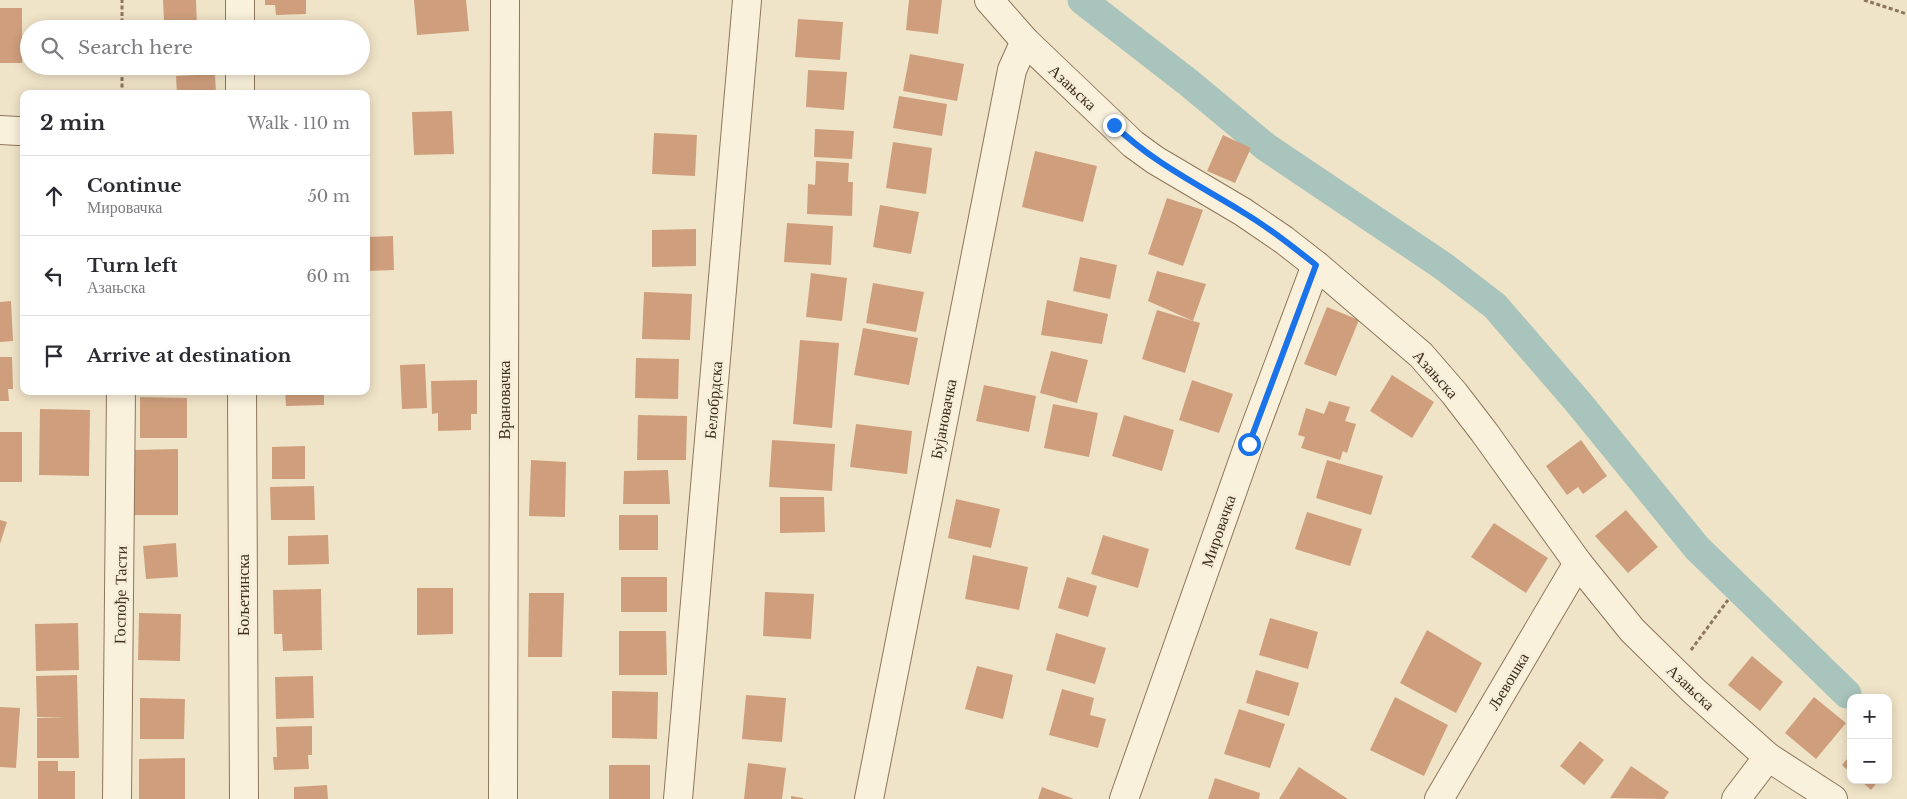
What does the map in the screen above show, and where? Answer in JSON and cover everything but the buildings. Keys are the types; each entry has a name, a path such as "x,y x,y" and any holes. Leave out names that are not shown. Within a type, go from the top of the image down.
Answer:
{"street":[{"path":"240,0 240,20"},
{"name":"Врановачка","path":"503,799 505,0"},
{"name":"Белобрдска","path":"678,799 747,0"},
{"name":"Азањска","path":"989,0 1024,41 1133,144 1155,160 1243,212 1284,240 1316,265 1421,356 1454,393 1578,563 1632,630 1674,672 1768,757 1833,799"},
{"name":"Бујановачка","path":"869,799 1010,79 1018,52 1024,41"},
{"path":"240,75 240,90"},
{"name":"Мировачка","path":"1124,799 1249,444 1316,265"},
{"name":"Госпође Тасти","path":"117,799 121,395"},
{"name":"Бољетинска","path":"242,395 244,799"},
{"name":"Љевошка","path":"1439,799 1578,563"},
{"path":"1736,799 1768,757"}],"path":[{"path":"122,0 122,20"},
{"path":"1864,0 1907,14"},
{"path":"122,75 122,90"},
{"path":"1674,672 1728,600"}],"waterway":[{"path":"1082,0 1189,83 1266,147 1443,266 1495,306 1578,402 1697,548 1847,694"}],"route":[{"path":"1114,125 1133,144 1155,160 1243,212 1316,265 1249,444"}]}
